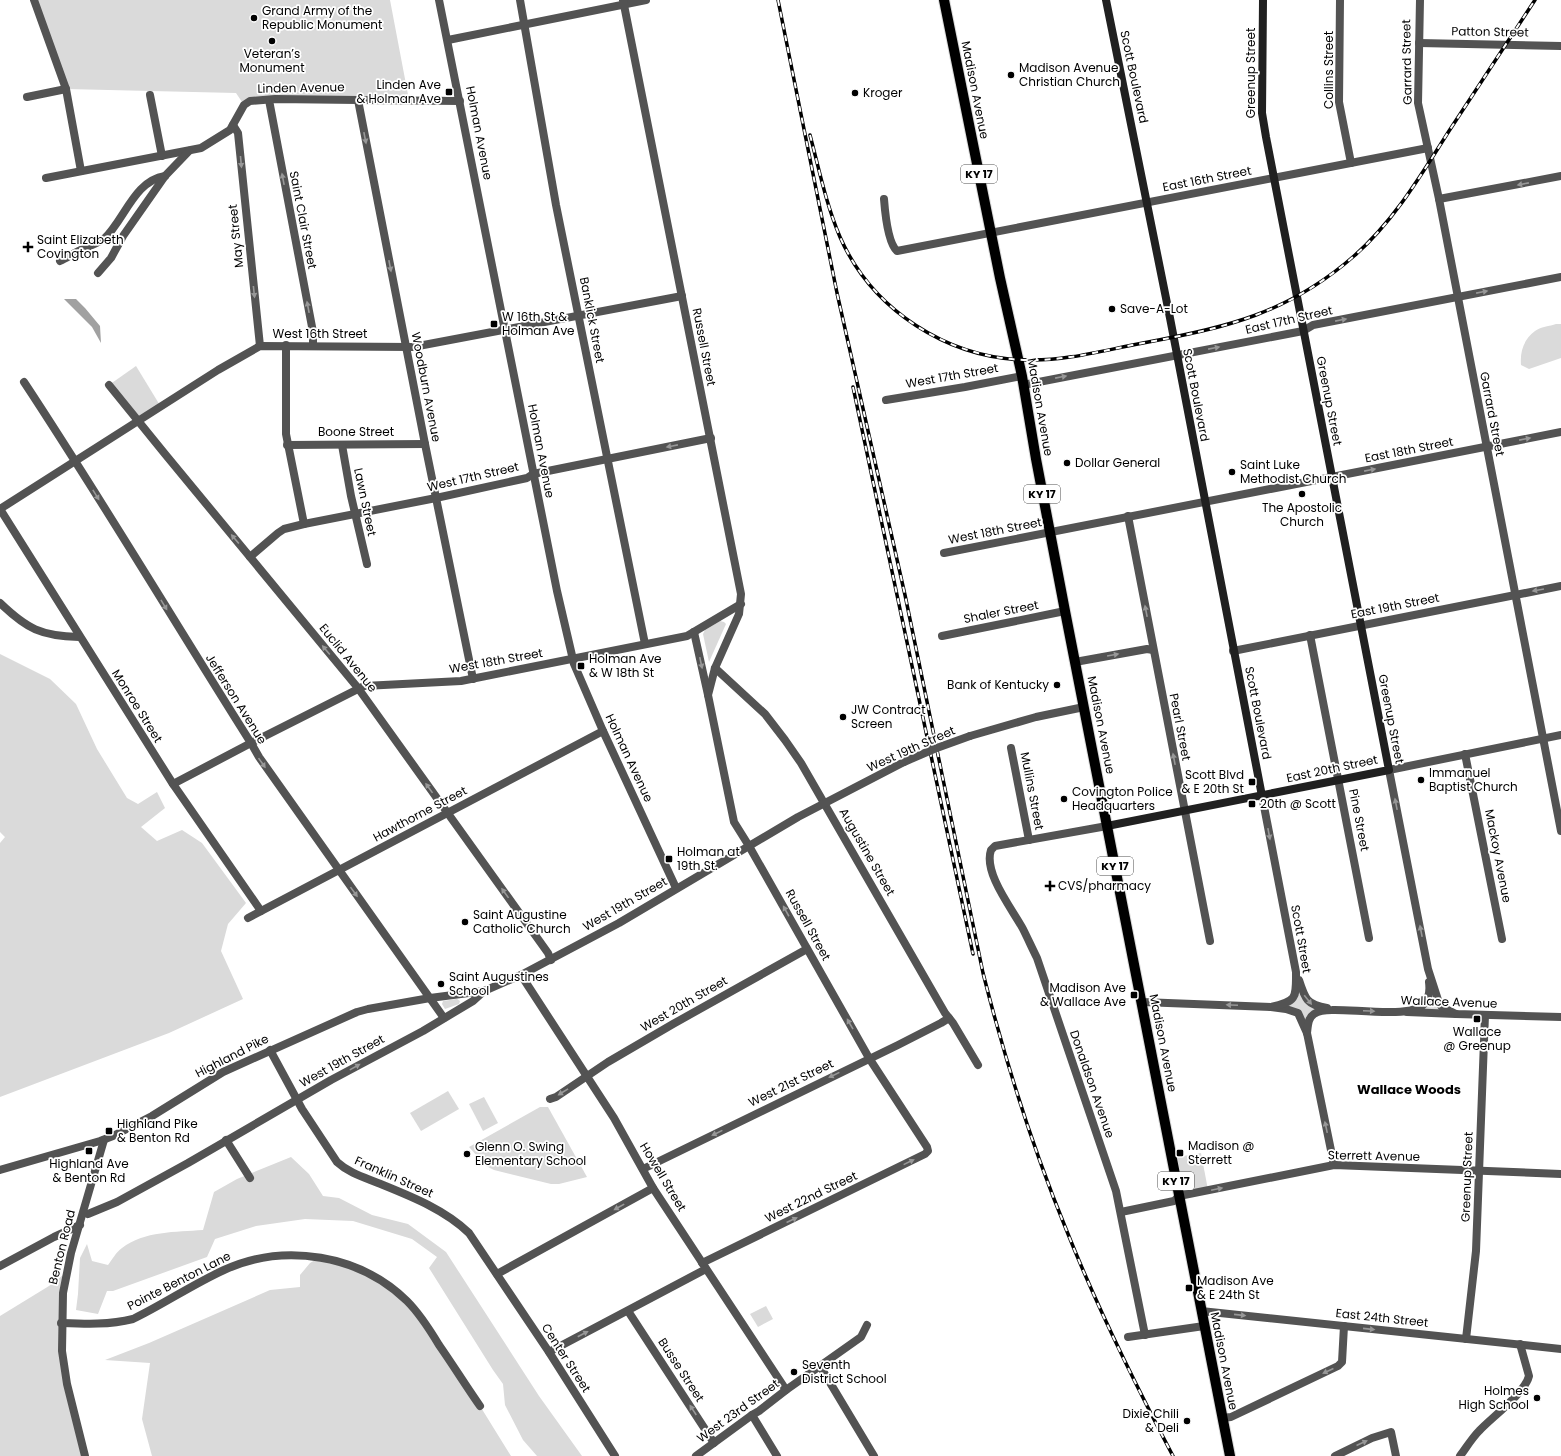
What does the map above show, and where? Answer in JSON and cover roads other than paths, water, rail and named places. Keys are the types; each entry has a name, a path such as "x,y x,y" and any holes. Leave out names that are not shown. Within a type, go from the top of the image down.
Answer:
{"main road":[{"name":"Madison Avenue","path":"944,0 1022,380 1065,612 1230,1456"},
{"name":"Scott Boulevard","path":"1106,0 1262,796"},
{"name":"Greenup Street","path":"1263,0 1262,113 1389,770"},
{"name":"East 20th Street","path":"1107,826 1389,770"}],"street":[{"path":"34,0 66,89 81,171"},
{"name":"Holman Avenue","path":"439,0 533,474 572,659 603,731 676,888"},
{"name":"Banklick Street","path":"520,0 556,205 645,644"},
{"path":"448,40 524,25 623,2 646,0"},
{"name":"Collins Street","path":"1340,0 1339,102 1351,163"},
{"name":"Garrard Street","path":"1420,0 1418,103 1439,199 1561,831"},
{"name":"Russell Street","path":"623,2 741,594 739,614 715,668 708,695"},
{"name":"Patton Street","path":"1419,43 1561,46"},
{"path":"27,97 66,89"},
{"path":"150,95 162,156"},
{"name":"Saint Clair Street","path":"268,100 313,332 313,345"},
{"name":"Linden Avenue","path":"46,178 201,148 230,130 244,105 250,101 358,100 460,102"},
{"name":"Woodburn Avenue","path":"358,100 425,444 473,679"},
{"name":"May Street","path":"233,125 238,133 260,346"},
{"name":"East 16th Street","path":"991,233 1428,148"},
{"path":"98,274 111,258 123,236 165,176 190,150"},
{"path":"60,261 102,241 117,224 142,189 157,177 165,176"},
{"path":"1439,199 1561,176"},
{"path":"884,199 891,238 894,248 897,251 991,233"},
{"name":"East 17th Street","path":"1022,380 1176,355 1303,331 1314,325 1561,277"},
{"name":"West 16th Street","path":"0,509 218,370 260,346 313,345 413,347 682,296"},
{"path":"286,345 287,445 304,524"},
{"name":"West 17th Street","path":"886,400 964,387 1022,380"},
{"name":"Jefferson Avenue","path":"24,382 76,461 175,624 251,742 259,757 444,1018"},
{"name":"Euclid Avenue","path":"109,385 358,688 548,953 551,960"},
{"name":"East 18th Street","path":"1050,532 1561,432"},
{"name":"West 17th Street","path":"250,557 284,529 527,478 533,474 711,438"},
{"name":"Boone Street","path":"287,445 425,444"},
{"name":"Lawn Street","path":"342,445 355,514 367,564"},
{"name":"Monroe Street","path":"0,509 173,784 261,911"},
{"name":"Pearl Street","path":"1128,516 1210,941"},
{"name":"West 18th Street","path":"944,553 1050,532"},
{"name":"East 19th Street","path":"1233,651 1561,586"},
{"path":"0,603 30,628 37,631 58,636 79,636"},
{"name":"West 18th Street","path":"173,784 251,742 364,686 473,679 687,636 741,604"},
{"name":"Shaler Street","path":"942,636 1065,612"},
{"name":"Russell Street","path":"694,632 734,822 869,1058 927,1147 928,1151"},
{"name":"Pine Street","path":"1310,635 1369,938"},
{"path":"1075,662 1147,649 1153,650"},
{"name":"Augustine Street","path":"715,668 769,720 801,763 949,1018 978,1065"},
{"name":"West 19th Street","path":"88,1214 117,1202 474,1001 484,991 551,960 619,923 798,817 904,762 970,736 1036,716 1084,707"},
{"name":"Hawthorne Street","path":"248,918 603,731"},
{"name":"East 20th Street","path":"1389,770 1561,735"},
{"name":"Mullins Street","path":"1011,748 1029,840"},
{"name":"Mackoy Avenue","path":"1465,754 1502,939"},
{"name":"Greenup Street","path":"1389,770 1428,970"},
{"name":"Scott Street","path":"1262,796 1296,972 1296,991 1294,998 1287,1003 1271,1007"},
{"path":"1029,840 1107,826"},
{"name":"Donaldson Avenue","path":"1029,840 995,846 990,850 989,862 999,887 1023,930 1036,958 1116,1191 1145,1335"},
{"name":"West 20th Street","path":"550,1099 556,1097 587,1076 673,1024 807,949"},
{"path":"1402,1012 1415,1010 1422,1006 1427,1000 1430,988 1428,970"},
{"path":"1428,970 1439,1003 1442,1007 1456,1014"},
{"name":"Wallace Avenue","path":"1296,972 1302,990 1312,1005 1336,1010"},
{"name":"Howell Street","path":"521,975 614,1118 653,1188 786,1390"},
{"name":"Highland Pike","path":"0,1170 104,1140 152,1116 222,1072 357,1012 368,1008 484,991"},
{"path":"1142,1002 1271,1007 1286,1009 1298,1013 1307,1033 1334,1165"},
{"name":"Wallace Avenue","path":"1307,1033 1308,1020 1313,1014 1320,1011 1336,1010 1561,1017"},
{"name":"Greenup Street","path":"1466,1339 1476,1251 1485,1015"},
{"name":"West 21st Street","path":"643,1169 949,1018"},
{"name":"Franklin Street","path":"270,1050 297,1100 333,1157 344,1168 428,1205 452,1219 469,1234 497,1274"},
{"name":"Benton Road","path":"85,1456 67,1384 62,1351 61,1323 66,1272 104,1140"},
{"path":"226,1140 250,1178"},
{"name":"West 22nd Street","path":"549,1352 628,1311 757,1236 925,1154 928,1151"},
{"name":"Sterrett Avenue","path":"1120,1212 1174,1201 1179,1196 1334,1165 1561,1174"},
{"path":"497,1274 653,1188"},
{"path":"0,1266 80,1225"},
{"name":"Pointe Benton Lane","path":"61,1323 99,1324 121,1322 133,1319 224,1270 261,1258 284,1255 320,1257 339,1262 378,1278 387,1283 408,1302 425,1323 480,1406"},
{"name":"Center Street","path":"497,1274 615,1456"},
{"name":"Busse Street","path":"628,1311 714,1442"},
{"name":"East 24th Street","path":"1201,1311 1561,1348"},
{"name":"West 23rd Street","path":"696,1456 861,1337 867,1325"},
{"path":"1128,1338 1204,1326"},
{"path":"1222,1418 1231,1417 1338,1366 1342,1362 1344,1326"},
{"path":"1460,1456 1477,1432 1520,1391 1528,1380 1529,1376 1520,1344"},
{"path":"820,1366 874,1456"},
{"path":"752,1415 777,1456"},
{"path":"1335,1456 1372,1438 1391,1432 1396,1456"}],"railway":[{"path":"778,0 837,293 905,595 991,1006 1031,1134 1066,1229 1116,1344 1173,1456"},
{"path":"810,135 827,199 840,237 854,263 872,287 892,308 916,326 942,340 969,351 998,357 1028,360 1057,359 1086,354 1202,331 1229,324 1281,305 1305,292 1330,275 1354,256 1382,228 1406,197 1535,0"},
{"path":"853,387 973,954"}],"place":[{"name":"Grand Army of the Republic Monument","path":"254,18"},
{"name":"Veteran’s Monument","path":"272,41"},
{"name":"Madison Avenue Christian Church","path":"1011,75"},
{"name":"Linden Ave & Holman Ave","path":"449,92"},
{"name":"Kroger","path":"855,93"},
{"name":"Saint Elizabeth Covington","path":"28,247"},
{"name":"Save-A-Lot","path":"1112,309"},
{"name":"W 16th St & Holman Ave","path":"494,324"},
{"name":"Dollar General","path":"1067,463"},
{"name":"Saint Luke Methodist Church","path":"1232,472"},
{"name":"The Apostolic Church","path":"1302,494"},
{"name":"Holman Ave & W 18th St","path":"581,666"},
{"name":"Bank of Kentucky","path":"1057,685"},
{"name":"JW Contract Screen","path":"843,717"},
{"name":"Immanuel Baptist Church","path":"1421,780"},
{"name":"Scott Blvd & E 20th St","path":"1252,782"},
{"name":"Covington Police Headquarters","path":"1064,799"},
{"name":"20th @ Scott","path":"1252,804"},
{"name":"Holman at 19th St.","path":"669,859"},
{"name":"CVS/pharmacy","path":"1050,886"},
{"name":"Saint Augustine Catholic Church","path":"465,922"},
{"name":"Saint Augustines School","path":"441,984"},
{"name":"Madison Ave & Wallace Ave","path":"1134,995"},
{"name":"Wallace @ Greenup","path":"1477,1019"},
{"name":"Highland Pike & Benton Rd","path":"109,1131"},
{"name":"Highland Ave & Benton Rd","path":"89,1151"},
{"name":"Madison @ Sterrett","path":"1180,1153"},
{"name":"Glenn O. Swing Elementary School","path":"467,1154"},
{"name":"Madison Ave & E 24th St","path":"1189,1288"},
{"name":"Seventh District School","path":"794,1372"},
{"name":"Holmes High School","path":"1537,1398"},
{"name":"Dixie Chili & Deli","path":"1187,1421"}],"district":[{"name":"Wallace Woods","path":"1409,1089"}]}
